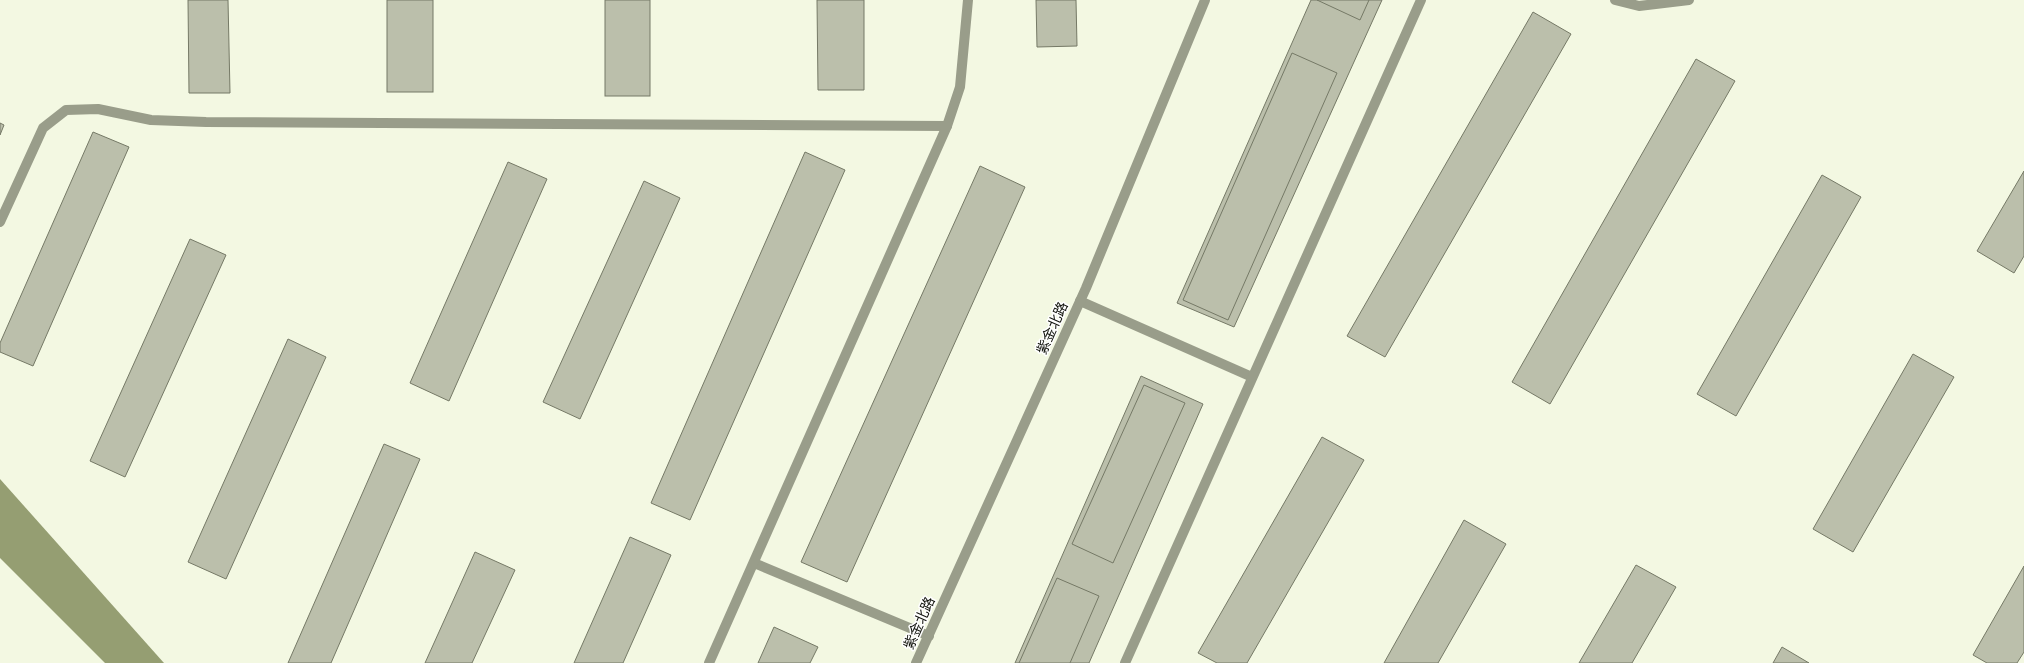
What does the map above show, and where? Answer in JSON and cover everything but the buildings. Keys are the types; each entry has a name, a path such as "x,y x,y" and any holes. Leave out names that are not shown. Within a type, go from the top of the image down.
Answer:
{"street":[{"path":"709,663 947,126 960,87 968,0"},
{"name":"紫金北路","path":"916,663 1080,301 1205,0"},
{"path":"1125,663 1421,0"},
{"path":"1615,0 1639,6 1689,0"},
{"path":"0,222 43,128 66,110 98,109 151,120 206,122 947,126"},
{"path":"1080,301 1252,377"},
{"path":"754,563 929,636"}],"shaded area":[{"path":"0,479 164,663 105,663 0,558"}]}
